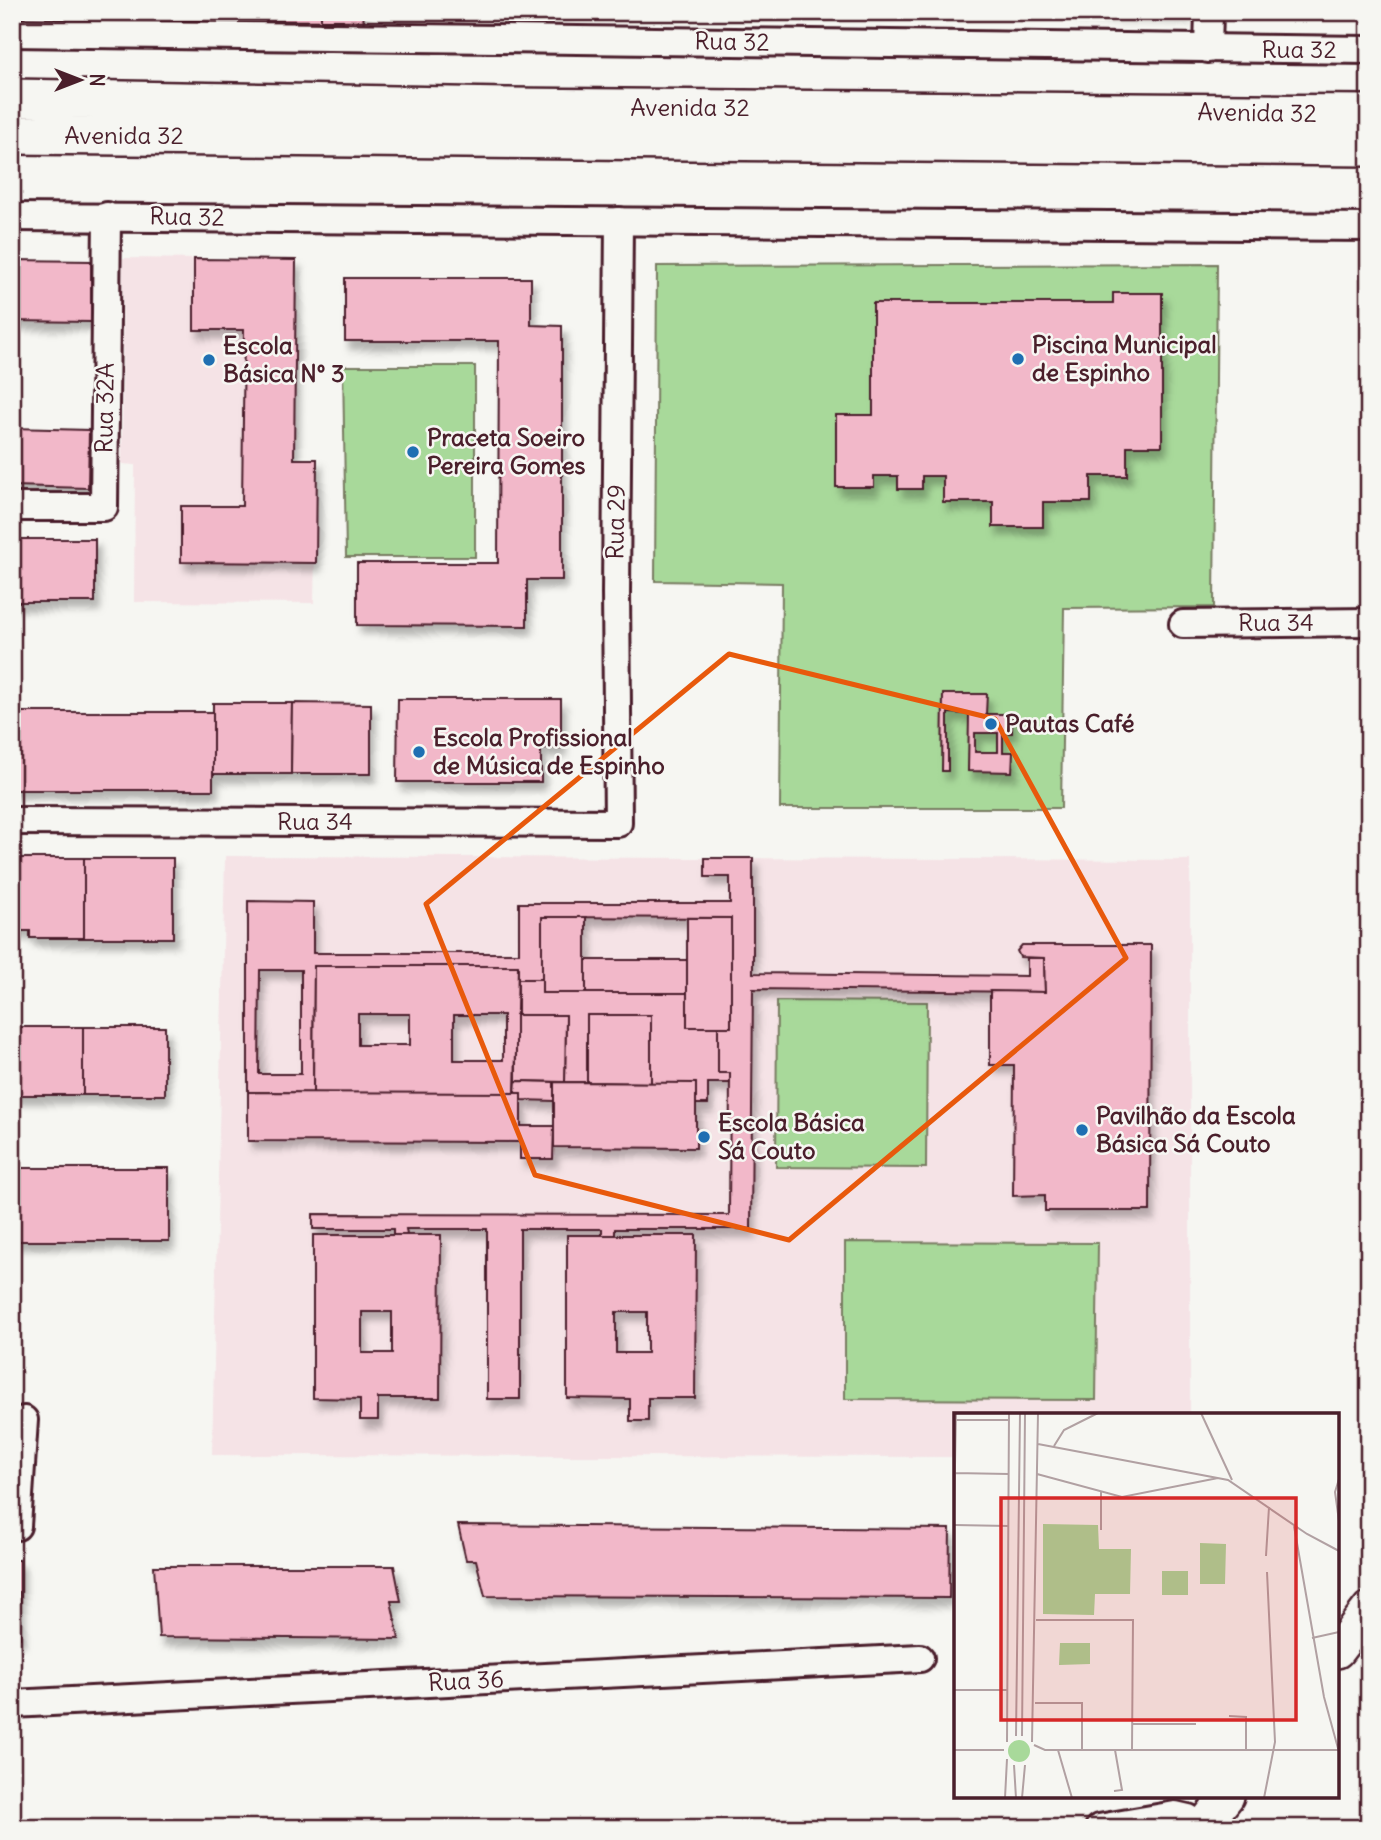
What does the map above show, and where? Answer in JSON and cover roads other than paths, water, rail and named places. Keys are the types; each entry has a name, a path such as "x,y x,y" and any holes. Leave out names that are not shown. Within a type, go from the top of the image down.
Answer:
{"main road":[{"name":"Avenida 32","path":"12,98 506,107 1369,114"},
{"name":"Avenida 32","path":"12,135 1369,147"}],"street":[{"path":"1208,49 1209,12"},
{"name":"Rua 32","path":"12,33 182,25 505,38 1369,50"},
{"name":"Rua 32","path":"12,216 1369,228"},
{"name":"Rua 32A","path":"12,507 104,508 107,216"},
{"name":"Rua 29","path":"618,823 616,593 620,222"},
{"name":"Rua 34","path":"1183,624 1369,622"},
{"name":"Rua 34","path":"12,821 618,823"},
{"path":"12,1526 17,1526 24,1420"},
{"path":"1339,1648 1369,1609"},
{"name":"Rua 36","path":"12,1704 920,1658"},
{"path":"1099,1828 1175,1815 1188,1818 1203,1827 1225,1798"}],"place":[{"name":"Piscina Municipal de Espinho","path":"1018,359"},
{"name":"Escola Básica Nº 3","path":"209,360"},
{"name":"Praceta Soeiro Pereira Gomes","path":"413,452"},
{"name":"Pautas Café","path":"991,724"},
{"name":"Escola Profissional de Música de Espinho","path":"419,752"},
{"name":"Pavilhão da Escola Básica Sá Couto","path":"1082,1130"},
{"name":"Escola Básica Sá Couto","path":"704,1137"}]}
